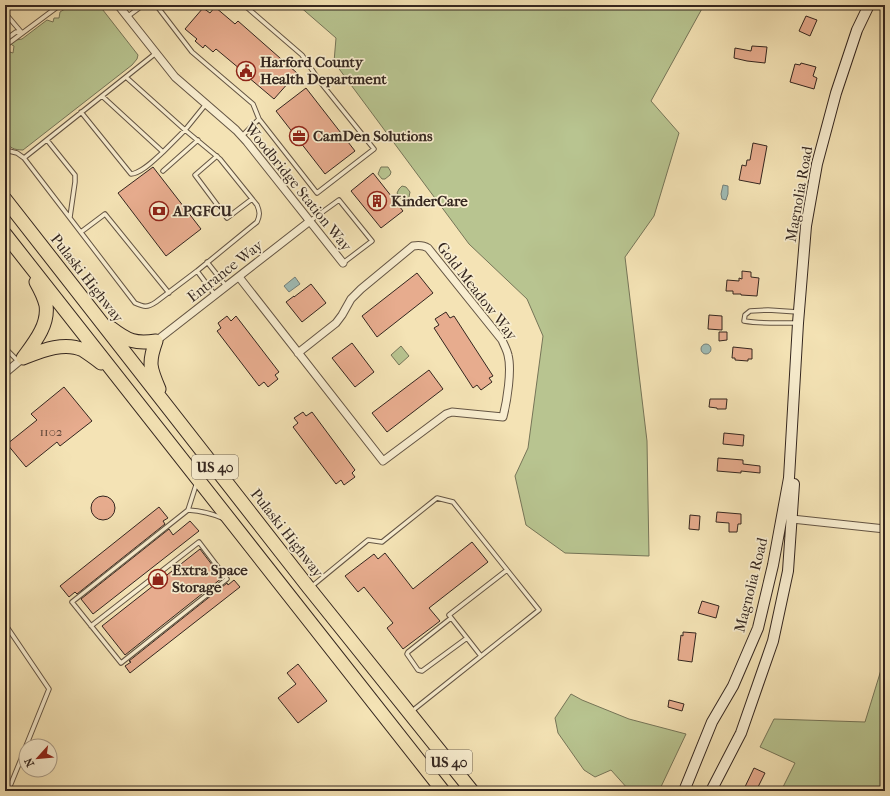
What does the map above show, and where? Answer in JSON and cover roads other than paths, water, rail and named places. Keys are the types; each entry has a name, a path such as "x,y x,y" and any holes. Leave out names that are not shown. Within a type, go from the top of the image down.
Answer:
{"highway":[{"name":"Pulaski Highway","path":"5,199 309,588 472,791"},
{"name":"US 40","path":"5,234 443,791"},
{"path":"21,360 37,339 44,322 46,312 45,301 26,260"},
{"path":"100,320 120,335 135,342 156,341 151,358 151,367 164,402"},
{"path":"21,360 54,347 78,348 112,370"}],"main road":[{"name":"Magnolia Road","path":"684,791 712,722 733,686 758,628 773,565 788,490 798,323 806,226 817,164 836,93 857,30 869,5"},
{"name":"Magnolia Road","path":"711,791 741,733 773,641 788,571 796,462 794,396"}],"street":[{"name":"Woodbridge Station Way","path":"118,5 175,77 242,136 343,263"},
{"name":"Entrance Way","path":"156,341 310,221"},
{"name":"Gold Meadow Way","path":"239,277 298,353 383,462 446,414 452,412 503,417 506,405 510,365 508,353 502,340 428,248 424,246 413,246 360,288 351,299 336,323 298,353"},
{"path":"5,373 21,360"},
{"path":"792,520 885,529"}],"lane":[{"path":"53,10 54,5"},
{"path":"5,46 60,5"},
{"path":"127,17 143,5"},
{"path":"156,5 192,52 253,104 259,119 317,193 374,149 321,83 302,55 244,5"},
{"path":"5,12 22,33"},
{"path":"5,40 16,32 22,33"},
{"path":"24,158 127,78 156,53"},
{"path":"5,150 17,153 24,158 135,303 144,307 150,306 197,271 257,222 260,216 257,205 217,156 185,130 127,78"},
{"path":"102,96 162,152"},
{"path":"82,112 132,174 136,174 148,166 185,130 206,104"},
{"path":"242,136 259,119"},
{"path":"47,140 74,175 75,182 70,218"},
{"path":"163,171 198,140"},
{"path":"217,156 195,175 227,218 252,199"},
{"path":"310,221 339,200 372,241 343,263"},
{"path":"81,232 105,214 168,293"},
{"path":"207,262 226,286"},
{"path":"197,271 215,295"},
{"path":"798,323 744,321 745,315 750,311 768,310 799,312"},
{"path":"5,312 7,323 5,326"},
{"path":"5,348 21,360"},
{"path":"91,626 199,542 228,579 121,663 91,626 72,602 188,510 198,479"},
{"path":"309,588 368,540 382,542 438,498 453,502 539,610 409,713"},
{"path":"188,510 211,513 231,522"},
{"path":"467,638 422,672 418,670 407,654 451,618 449,616 507,570"},
{"path":"451,618 481,656"},
{"path":"5,624 50,689 29,738"},
{"path":"8,791 18,766"}],"water":[{"path":"723,185 728,186 726,200 722,199 721,194"},
{"path":"295,277 300,284 289,292 284,286"},
{"path":"704,344 708,344 710,345 710,353 704,354 701,351 701,347"}],"place":[{"name":"Harford County Health Department","path":"246,71"},
{"name":"CamDen Solutions","path":"299,136"},
{"name":"KinderCare","path":"377,201"},
{"name":"APGFCU","path":"159,211"},
{"name":"Extra Space Storage","path":"158,579"}]}
